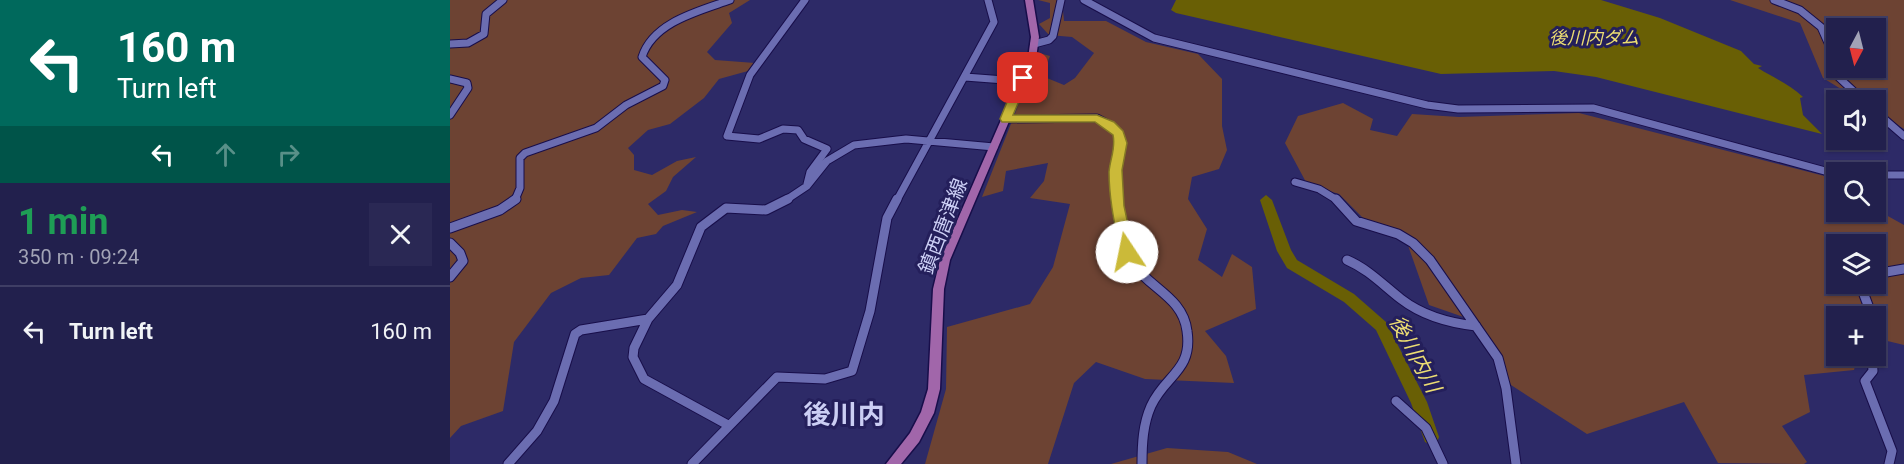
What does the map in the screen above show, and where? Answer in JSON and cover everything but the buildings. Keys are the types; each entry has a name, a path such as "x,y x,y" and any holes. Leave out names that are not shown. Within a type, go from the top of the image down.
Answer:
{"main road":[{"name":"鎮西唐津線","path":"893,464 909,447 923,426 934,396 937,378 939,283 945,260 1032,58 1034,44 1029,0"}],"street":[{"path":"450,44 478,39 484,34 481,21 484,15 503,0"},
{"path":"450,228 460,220 510,206 520,190 520,158 525,153 596,128 626,105 663,86 665,80 661,74 642,57 646,46 672,23 696,11 730,0"},
{"path":"805,0 750,75 727,136 759,139 783,129 793,129 798,130 804,139 826,147 810,172 807,186"},
{"path":"692,464 777,377 814,380 846,376 852,371 870,311 887,218 994,22 988,0"},
{"path":"1034,44 1049,40 1053,36 1061,0"},
{"path":"1084,0 1154,38 1399,98 1458,109 1593,108 1826,171"},
{"path":"1774,0 1802,10 1815,20 1828,42 1829,63 1833,72 1852,90"},
{"path":"965,76 1018,81"},
{"path":"450,79 467,82 468,88 464,99 450,115"},
{"path":"1006,119 1097,118 1110,124 1119,134 1121,143 1116,170 1118,206 1127,252 1136,269 1171,296 1181,311 1187,333 1188,352 1182,367 1156,396 1147,414 1142,464"},
{"path":"1886,120 1904,136"},
{"path":"728,425 644,379 633,357 634,348 648,319 677,285 696,232 719,210 731,207 766,210 789,200 807,186 827,161 854,146 906,139 994,147"},
{"path":"1886,175 1904,175"},
{"path":"1295,182 1319,189 1335,198 1356,221 1398,234 1413,243 1430,261 1498,358 1506,388 1516,464"},
{"path":"450,243 460,253 463,261 450,277"},
{"path":"1351,261 1410,306 1455,324 1476,326"},
{"path":"1886,272 1904,269"},
{"path":"508,464 537,431 554,401 575,334 581,330 648,319"},
{"path":"1873,366 1873,371 1865,381 1892,450 1888,464"},
{"path":"1396,401 1425,423 1435,439 1443,464"}],"shaded area":[{"path":"450,0 750,0 729,13 732,23 707,52 715,60 755,63 748,71 719,79 704,98 670,124 648,130 628,148 634,155 634,170 652,175 677,161 696,157 673,177 666,191 648,204 658,215 682,210 697,212 663,226 656,234 637,238 609,275 581,278 551,293 514,342 503,411 461,426 450,438"},
{"path":"1038,0 1062,0 1064,21 1106,21 1146,42 1198,54 1222,79 1222,126 1227,150 1219,169 1192,177 1188,199 1207,229 1198,260 1222,277 1232,254 1252,267 1256,309 1205,331 1226,356 1234,383 1145,379 1096,362 1074,383 1048,464 925,464 946,389 947,327 1030,304 1053,267 1070,204 1030,198 1044,181 1048,163 1006,171 1003,191 982,197 1039,53 1050,56 1042,76 1064,85 1075,78 1094,53 1072,37 1049,35 1039,24 1050,18 1050,3"},
{"path":"1730,0 1904,0 1904,129 1886,118 1886,90 1843,90 1823,78 1800,23"},
{"path":"1343,103 1373,119 1370,130 1397,136 1412,114 1459,117 1579,113 1826,176 1826,222 1886,222 1886,215 1904,225 1904,345 1886,341 1886,306 1826,306 1826,366 1855,366 1854,370 1804,375 1810,412 1782,426 1807,462 1804,464 1718,463 1684,402 1587,434 1511,385 1475,321 1429,305 1404,234 1364,219 1339,194 1307,184 1285,143 1298,116"},
{"path":"1167,448 1228,452 1257,464 1111,464"}],"water":[{"name":"後川内ダム","path":"1176,0 1601,0 1660,18 1741,51 1754,64 1762,66 1758,68 1803,97 1800,98 1803,115 1822,134 1596,77 1554,71 1441,74 1176,13 1171,10"}],"waterway":[{"name":"後川内川","path":"1266,200 1284,251 1292,264 1349,298 1381,326 1419,402 1431,437"}],"district":[{"name":"後川内","path":"844,415"}],"route":[{"path":"1023,78 1006,119 1015,117 1097,118 1110,124 1119,134 1121,143 1116,170 1118,206 1127,252"}]}
